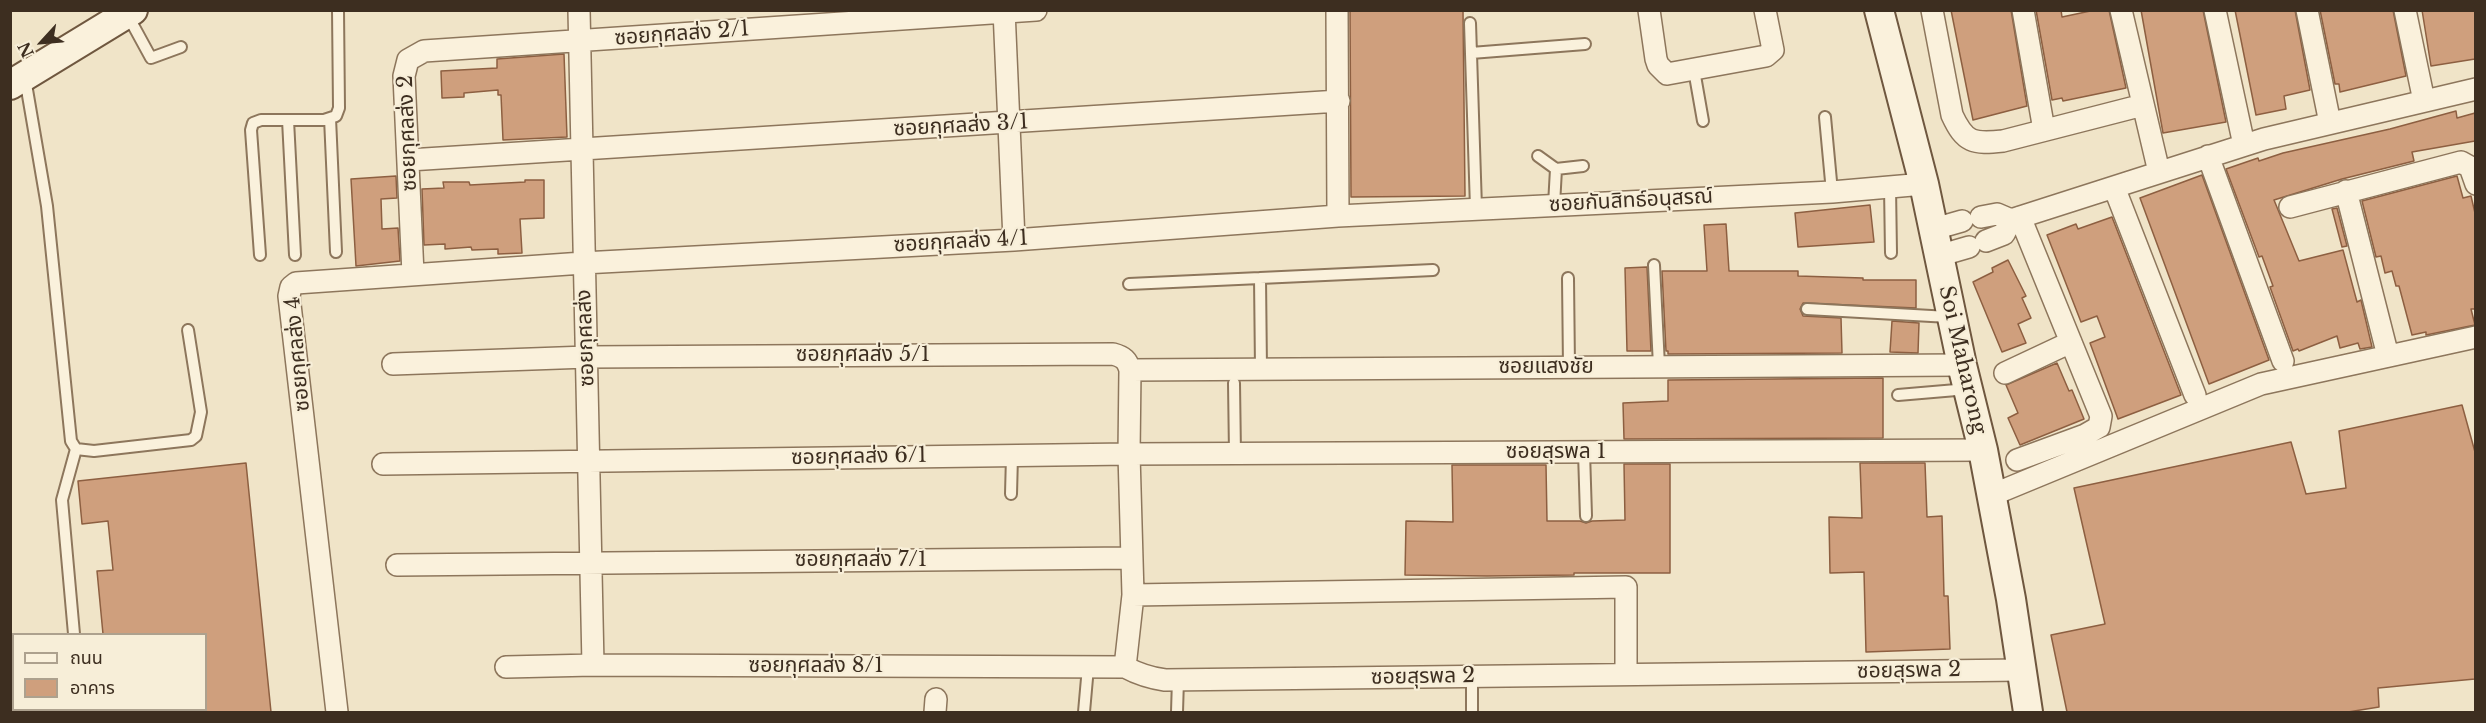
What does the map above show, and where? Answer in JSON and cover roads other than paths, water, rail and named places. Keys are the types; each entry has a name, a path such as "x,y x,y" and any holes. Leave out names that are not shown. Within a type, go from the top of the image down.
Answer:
{"street":[{"name":"ซอยกุศลส่ง","path":"579,10 593,665"},
{"name":"ซอยกุศลส่ง 2/1","path":"580,41 1036,10"},
{"path":"1337,10 1338,216"},
{"path":"1649,10 1658,65 1667,74 1770,54 1773,50 1765,10"},
{"name":"Soi Maharong","path":"1879,10 1924,184 1983,450 2011,598 2028,712"},
{"path":"1932,10 1952,115 1968,139 1982,143 2144,105"},
{"path":"2023,10 2044,130"},
{"path":"2121,10 2159,172"},
{"path":"2215,10 2244,145"},
{"path":"2307,10 2330,123"},
{"path":"2405,10 2424,101"},
{"path":"1004,11 1014,240"},
{"path":"17,80 130,12"},
{"name":"ซอยกุศลส่ง 2","path":"413,274 404,76 408,60 424,51 580,41"},
{"path":"1936,242 1972,219 1997,214 2015,218 2244,145 2475,89"},
{"name":"ซอยกุศลส่ง 3/1","path":"409,160 1339,101"},
{"path":"2208,156 2283,361"},
{"path":"2290,207 2461,162 2470,167 2475,184"},
{"name":"ซอยกันสิทธ์อนุสรณ์","path":"1338,216 1832,192 1924,184"},
{"path":"2114,187 2196,395"},
{"path":"2346,191 2388,356"},
{"name":"ซอยกุศลส่ง 4/1","path":"583,263 1014,240 1338,216"},
{"path":"1936,242 1978,244 2004,234 2015,218"},
{"path":"2015,218 2071,342 2101,416 2101,424 2085,435 2017,460"},
{"name":"ซอยกุศลส่ง 4","path":"337,712 289,291 302,282 583,263"},
{"path":"1992,495 2261,384 2475,337"},
{"path":"2006,373 2071,342"},
{"name":"ซอยกุศลส่ง 5/1","path":"393,364 587,357 1113,354 1122,356 1127,361 1130,370"},
{"name":"ซอยแสงชัย","path":"1130,370 1659,366 1965,377"},
{"path":"1125,667 1133,595 1129,454 1130,370"},
{"name":"ซอยสุรพล 1","path":"1129,454 1983,450"},
{"name":"ซอยกุศลส่ง 6/1","path":"383,464 1129,454"},
{"name":"ซอยกุศลส่ง 7/1","path":"397,565 1131,558"},
{"path":"1133,595 1626,587 1626,674"},
{"name":"ซอยกุศลส่ง 8/1","path":"506,668 593,665 1125,667"},
{"name":"ซอยสุรพล 2","path":"1125,667 1152,678 1179,680 2021,670"}],"lane":[{"path":"260,255 251,130 253,123 261,120 336,116 339,108 338,10"},
{"path":"130,12 151,58 182,47"},
{"path":"1470,23 1476,208"},
{"path":"1471,53 1585,44"},
{"path":"1694,69 1703,121"},
{"path":"17,80 48,206 71,441 76,449 62,500 74,633"},
{"path":"1825,117 1832,192"},
{"path":"330,118 336,252"},
{"path":"288,120 295,255"},
{"path":"1539,156 1556,170 1583,166"},
{"path":"1554,205 1556,170"},
{"path":"1890,187 1891,253"},
{"path":"1654,265 1659,366"},
{"path":"1129,284 1433,270"},
{"path":"1260,278 1261,369"},
{"path":"1568,278 1569,367"},
{"path":"1807,309 1953,317"},
{"path":"76,449 94,451 191,440 196,436 201,411 188,330"},
{"path":"1898,395 1965,377"},
{"path":"1234,383 1235,454"},
{"path":"1584,452 1586,516"},
{"path":"1011,494 1012,456"},
{"path":"1084,712 1088,667"},
{"path":"1472,676 1472,712"},
{"path":"1177,712 1179,680"}]}
